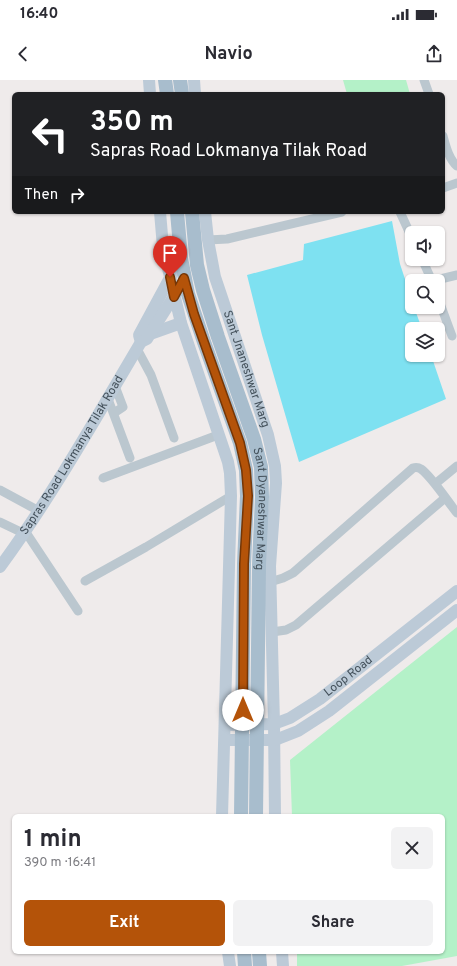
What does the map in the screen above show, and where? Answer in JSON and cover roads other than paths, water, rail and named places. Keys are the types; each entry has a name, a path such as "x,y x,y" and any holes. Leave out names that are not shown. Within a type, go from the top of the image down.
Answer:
{"main road":[{"path":"165,80 167,92"},
{"path":"180,80 182,92"},
{"name":"Sant Dyaneshwar Marg","path":"177,214 184,278 196,318 240,443 246,470 248,496 244,564 241,814"},
{"name":"Sant Dyaneshwar Marg","path":"192,214 196,260 209,310 254,439 261,467 262,496 259,565 256,814"},
{"path":"244,954 245,966"},
{"path":"259,954 260,966"}],"street":[{"path":"149,80 150,92"},
{"path":"194,80 195,92"},
{"path":"424,80 428,92"},
{"path":"445,142 452,162 457,166"},
{"path":"445,187 457,183"},
{"path":"160,214 163,247 180,323 230,473 231,496 222,814"},
{"name":"Sant Jnaneshwar Marg","path":"205,214 210,251 224,305 273,452 275,466 276,483 270,566 275,740 275,814"},
{"path":"181,258 196,260 227,239 333,214"},
{"path":"401,214 406,226"},
{"name":"Sapras Road Lokmanya Tilak Road","path":"142,342 139,335 181,258"},
{"name":"Sapras Road Lokmanya Tilak Road","path":"0,568 39,510 142,342 174,297 196,260"},
{"path":"445,278 457,275"},
{"path":"444,314 452,336"},
{"path":"174,438 151,375 142,342 180,323"},
{"path":"114,413 123,406 115,386"},
{"path":"108,399 130,458"},
{"path":"104,478 218,435"},
{"path":"435,484 457,466"},
{"path":"270,582 293,573 412,468 417,467 422,469 457,513"},
{"path":"0,490 39,510"},
{"path":"85,581 146,547 231,496"},
{"path":"272,632 286,630 296,625 445,498"},
{"path":"0,522 24,532 78,611"},
{"name":"Loop Road","path":"225,725 274,724 290,718 320,699 457,591"},
{"name":"Loop Road","path":"224,740 275,740 298,731 329,711 457,610"},
{"path":"228,954 230,966"},
{"path":"282,954 283,966"}],"water":[{"path":"392,221 400,264 405,279 405,314 417,314 419,322 405,322 405,362 433,362 446,399 299,462 262,335 247,275 303,260 304,244"}]}
